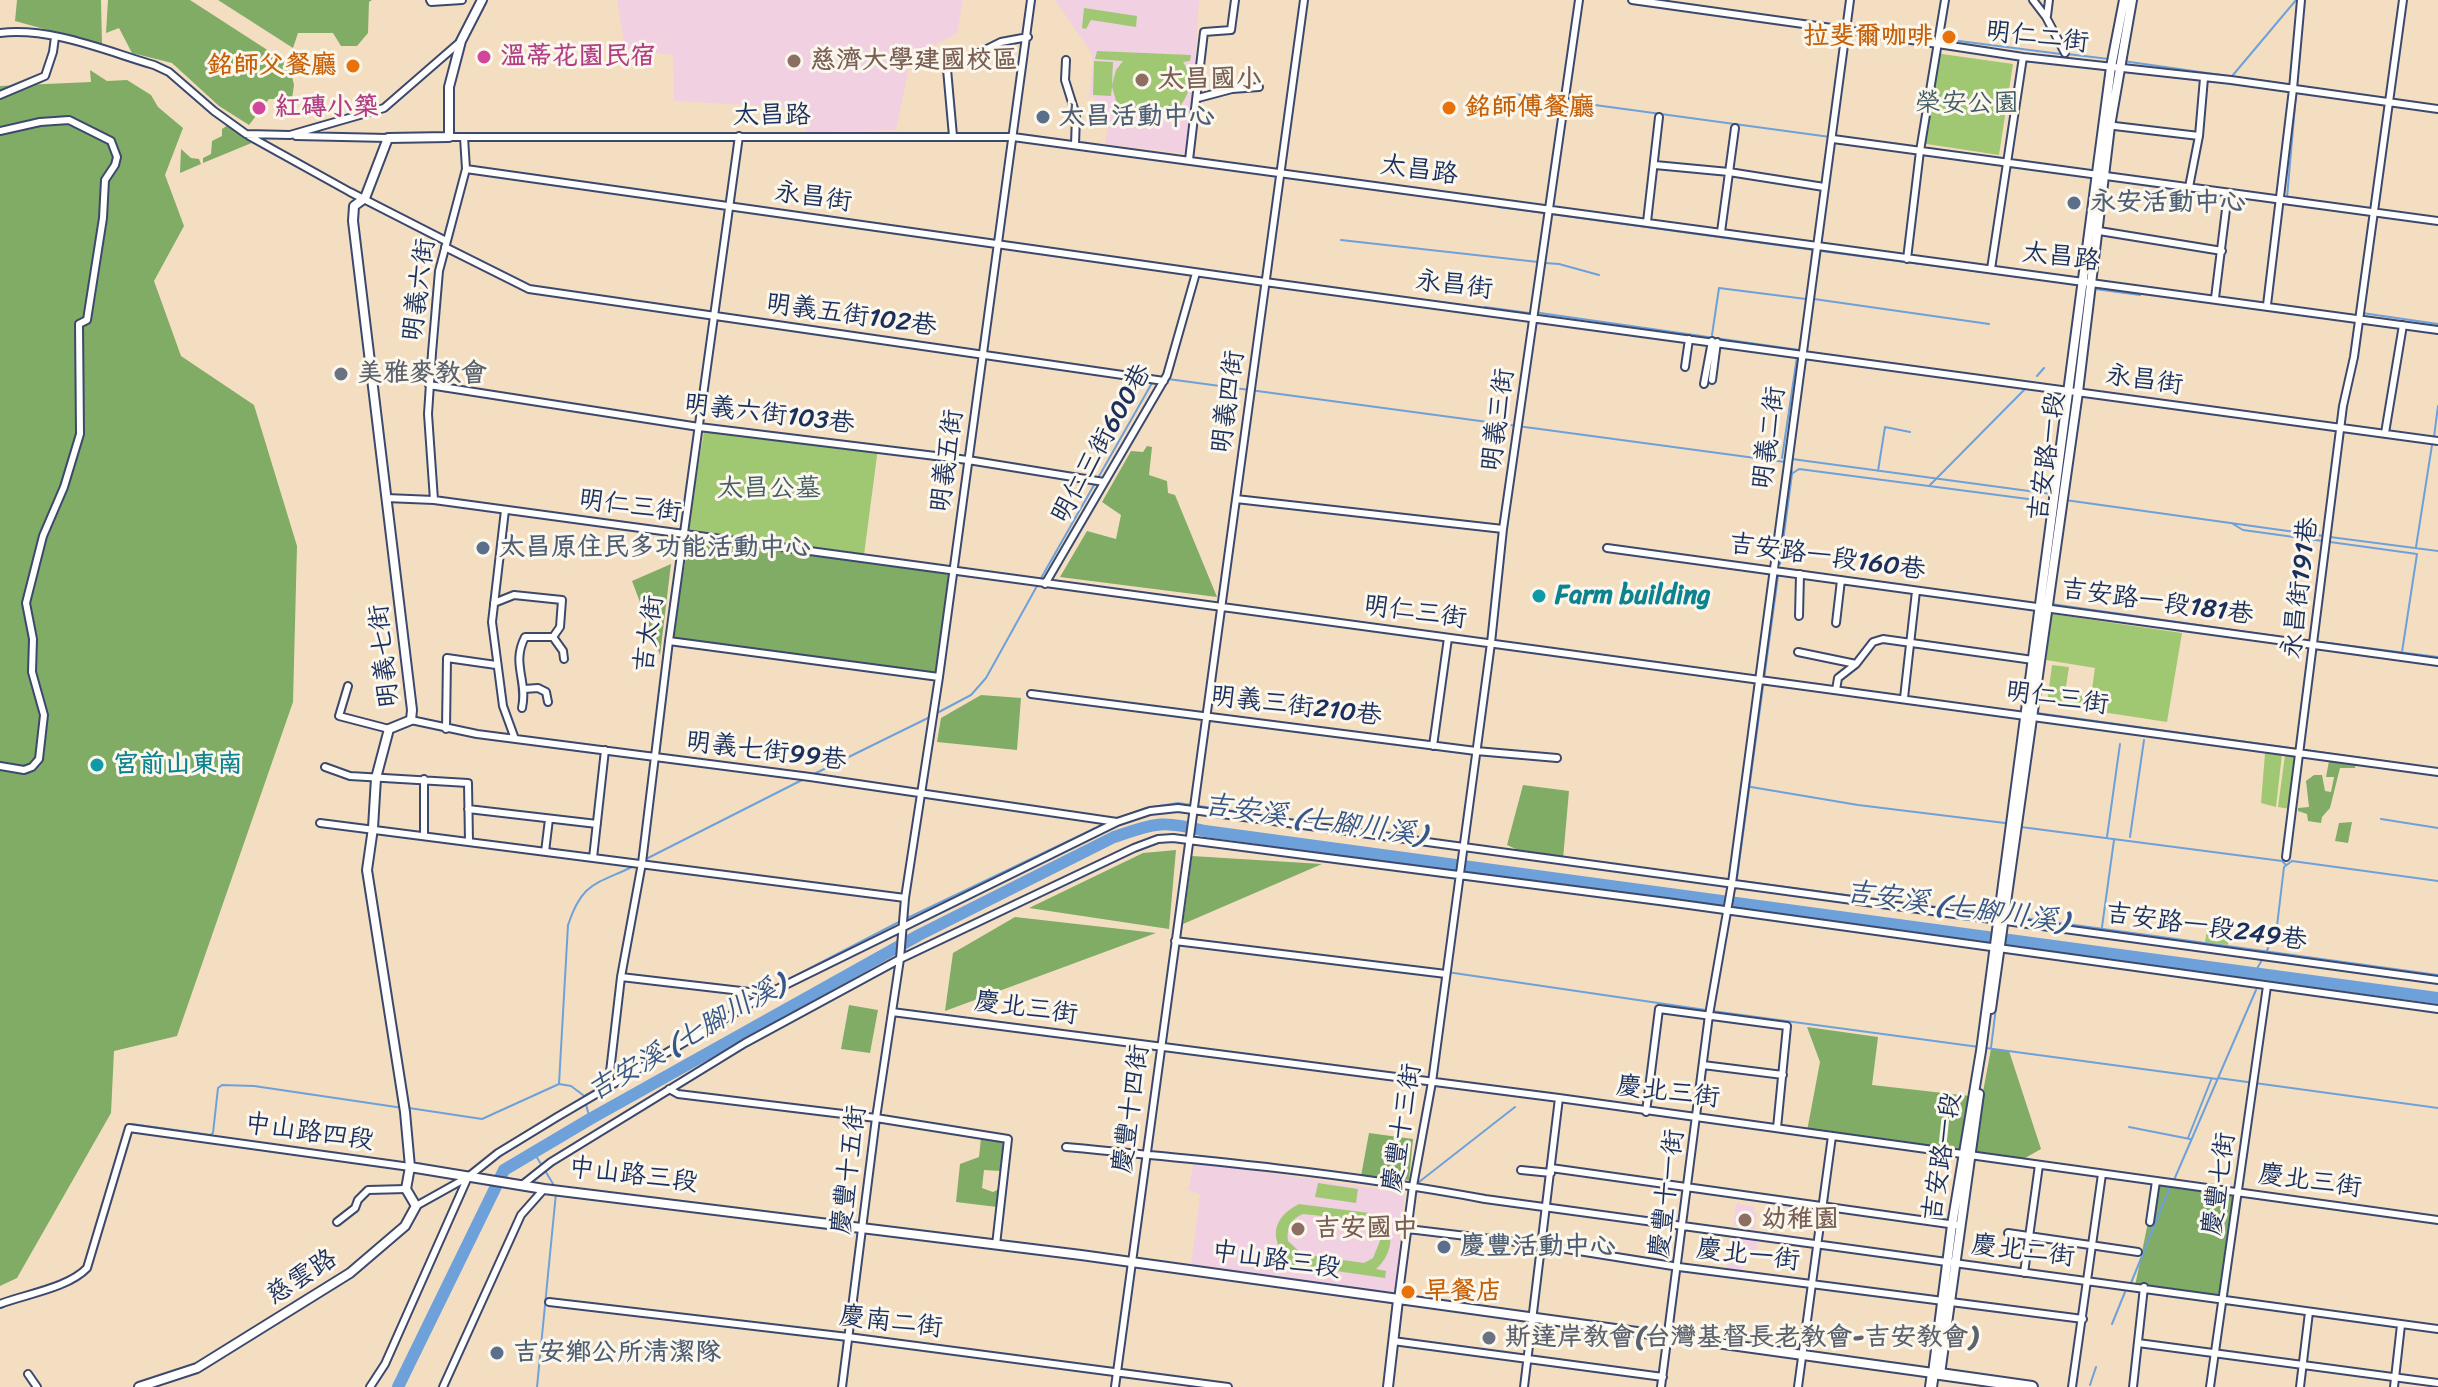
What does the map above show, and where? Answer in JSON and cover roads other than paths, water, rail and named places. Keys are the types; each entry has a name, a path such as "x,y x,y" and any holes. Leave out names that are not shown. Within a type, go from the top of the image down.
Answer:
{"main road":[{"path":"1931,1387 1937,1374"},
{"path":"1937,1374 1939,1387"},
{"name":"中山路三段","path":"1937,1374 2032,1387"}],"street":[{"path":"430,0 462,0"},
{"path":"449,137 449,87 461,41 482,0"},
{"name":"明義五街","path":"900,959 905,898 939,677 1031,0"},
{"path":"1189,160 1204,32 1231,30 1235,0"},
{"name":"明義四街","path":"1188,839 1304,0"},
{"name":"明義三街","path":"1460,876 1503,529 1579,0"},
{"name":"明仁二街","path":"1632,0 2023,57 2438,109"},
{"name":"明義二街","path":"1726,911 1850,0"},
{"path":"1907,259 1920,151 1945,0"},
{"path":"2033,0 2065,53"},
{"path":"2046,17 2049,0"},
{"name":"吉安路一段","path":"1937,1374 1953,1225 1968,1155 2074,392 2124,0"},
{"name":"吉安路一段","path":"2115,67 2132,0"},
{"path":"2267,305 2301,0"},
{"name":"永昌街191巷","path":"2286,857 2341,428 2403,0"},
{"name":"明義五街102巷","path":"0,33 18,31 55,37 169,72 246,134 529,289 1164,381"},
{"path":"0,95 45,76 55,37"},
{"path":"953,136 947,69 1001,42 1028,37"},
{"path":"290,135 384,108 461,41"},
{"path":"1991,269 2023,57"},
{"path":"1066,60 1065,80 1076,115 1075,145"},
{"path":"2189,187 2199,136 2204,78"},
{"path":"1198,98 1232,89 1259,87"},
{"path":"1647,222 1659,117"},
{"path":"0,131 40,122 69,120 111,141 117,157 105,180 90,312 87,320 79,324 80,434 64,487 43,536 26,603 33,639 32,672 44,715 39,759 24,770 0,766"},
{"path":"2107,125 2199,136"},
{"path":"1721,232 1735,128"},
{"path":"246,134 388,138"},
{"name":"吉太街","path":"608,1089 621,977 642,863 669,641 739,136"},
{"name":"明義六街","path":"434,500 429,385 439,271 466,169 464,137"},
{"name":"太昌路","path":"388,138 1013,137 2438,330"},
{"name":"明義七街","path":"388,138 365,198 354,206 353,221 411,720 389,729 376,778 367,870 405,1108 410,1167 406,1189"},
{"path":"1833,139 2438,221"},
{"path":"1655,165 1729,172 1824,187"},
{"name":"永昌街","path":"466,169 1196,273 2438,441"},
{"path":"2215,298 2228,193"},
{"path":"2094,230 2222,251"},
{"name":"明仁三街600巷","path":"1040,583 1164,381 1196,273"},
{"path":"2385,433 2403,325"},
{"path":"1685,367 1689,339"},
{"path":"1712,380 1715,342"},
{"path":"1704,384 1715,342"},
{"name":"明義六街103巷","path":"429,385 699,427 968,460 1104,482"},
{"name":"明仁三街","path":"386,498 434,500 2438,772"},
{"path":"1236,499 1503,529"},
{"path":"505,510 492,622 503,706 515,739"},
{"name":"吉安路一段160巷","path":"1607,548 2042,607"},
{"path":"1799,616 1800,574"},
{"path":"1836,623 1841,580"},
{"path":"1904,698 1916,591"},
{"path":"494,603 514,595 562,600 560,627 553,637"},
{"name":"吉安路一段181巷","path":"2042,607 2438,662"},
{"path":"522,708 524,689 518,656 525,637 553,637"},
{"path":"553,637 563,651 564,659"},
{"path":"1433,746 1448,638"},
{"path":"1836,690 1838,678 1856,664 1873,642 1883,639 2036,660"},
{"path":"669,641 939,677"},
{"path":"1798,652 1856,664"},
{"path":"446,729 447,658 496,665"},
{"path":"348,686 339,716 389,729"},
{"path":"524,689 538,688 546,692 548,702"},
{"name":"明義三街210巷","path":"1031,694 1433,746 1557,758"},
{"name":"明義七街99巷","path":"411,720 446,729 515,739 810,777 1117,822"},
{"path":"593,858 605,750"},
{"path":"325,767 350,776 468,783 469,842"},
{"path":"424,779 424,836"},
{"name":"吉安路一段249巷","path":"1117,822 1150,811 1178,808 1193,813 2438,980"},
{"path":"468,809 597,824"},
{"path":"545,852 549,819"},
{"name":"慈雲路","path":"139,1387 197,1368 338,1281 405,1226 416,1206 468,1177 498,1153 767,994 1117,822"},
{"path":"320,823 905,898"},
{"path":"518,1184 745,1043 900,959 1158,839 1188,839 2438,1009"},
{"name":"慶豐十四街","path":"1115,1387 1188,839"},
{"name":"慶豐十三街","path":"1388,1387 1413,1186 1432,1082 1460,876"},
{"name":"慶豐十一街","path":"1661,1387 1679,1267 1709,1015 1726,911"},
{"path":"1175,941 1446,974"},
{"name":"慶豐十五街","path":"842,1387 876,1118 900,959"},
{"path":"621,977 767,994"},
{"name":"慶豐七街","path":"2210,1387 2267,986"},
{"path":"1646,1112 1659,1009 1709,1015 1787,1026 1777,1128"},
{"name":"慶北三街","path":"892,1012 1559,1098 2438,1220"},
{"path":"1703,1065 1783,1075"},
{"path":"669,1089 678,1094 876,1118 1008,1139 996,1245"},
{"path":"1524,1387 1559,1098"},
{"name":"中山路四段","path":"0,1304 63,1283 79,1276 87,1268 129,1128 484,1178"},
{"path":"1798,1387 1832,1136"},
{"name":"慶北二街","path":"1066,1147 1145,1153 1413,1186 1485,1199 2438,1329"},
{"path":"2024,1273 2039,1165"},
{"path":"1521,1170 1629,1180 1953,1225"},
{"path":"2072,1387 2102,1174"},
{"path":"370,1387 385,1364 468,1177"},
{"name":"中山路三段","path":"484,1178 544,1189 1081,1255 1937,1374"},
{"path":"2150,1222 2156,1181"},
{"path":"337,1222 355,1208 368,1190 406,1189 416,1206"},
{"path":"443,1387 521,1215 544,1189"},
{"name":"慶北一街","path":"1408,1229 2083,1319"},
{"path":"2008,1233 2138,1252"},
{"path":"2133,1387 2144,1287"},
{"name":"慶南二街","path":"549,1302 848,1337 1228,1387"},
{"path":"2300,1387 2309,1312"},
{"path":"2394,1387 2401,1325"},
{"path":"1393,1341 1663,1377"},
{"path":"2138,1343 2438,1383"},
{"path":"28,1374 37,1387"}],"waterway":[{"path":"2233,75 2296,0"},
{"path":"1809,22 1843,26"},
{"path":"1849,27 2061,54"},
{"path":"2067,54 2109,59"},
{"path":"2123,61 2291,85"},
{"path":"2297,86 2326,90"},
{"path":"1514,94 1830,137"},
{"path":"2287,198 2296,94"},
{"path":"1498,207 1545,213"},
{"path":"1551,214 1814,250"},
{"path":"1341,240 1538,262"},
{"path":"1821,251 2028,278"},
{"path":"1545,263 1599,275"},
{"path":"2035,278 2045,280"},
{"path":"2059,282 2081,286"},
{"path":"1712,335 1719,288 1806,299"},
{"path":"2095,289 2140,295"},
{"path":"1814,299 1989,324"},
{"path":"1485,307 1529,313"},
{"path":"1540,313 1799,350"},
{"path":"2362,313 2438,324"},
{"path":"1782,458 1797,357"},
{"path":"2037,376 2044,368"},
{"path":"1168,379 1785,462"},
{"path":"1040,580 1152,383"},
{"path":"1930,485 2027,387"},
{"path":"1801,391 1792,459 2051,494"},
{"path":"2434,437 2438,406"},
{"path":"1878,471 1885,427 1910,432"},
{"path":"2416,547 2432,445"},
{"path":"1780,564 1791,465"},
{"path":"1793,473 1799,469 2051,502"},
{"path":"2065,500 2324,536"},
{"path":"2233,524 2243,530 2417,554 2402,652"},
{"path":"2330,537 2438,551"},
{"path":"1737,878 1778,576"},
{"path":"937,713 971,695 986,678 1037,586"},
{"path":"2051,604 2310,641"},
{"path":"2320,642 2438,657"},
{"path":"2037,713 2297,749"},
{"path":"812,775 932,716"},
{"path":"2130,837 2144,740"},
{"path":"2107,837 2120,744"},
{"path":"2305,750 2431,768"},
{"path":"644,860 806,778"},
{"path":"1751,787 1858,805 2005,823"},
{"path":"1114,820 1146,808 1178,803 1482,847"},
{"path":"2381,819 2438,828"},
{"path":"766,991 895,924 1108,822"},
{"name":"吉安溪 (七腳川溪)","path":"398,1387 504,1170 919,935 1114,837 1150,826 1179,825 1205,831 2438,998"},
{"path":"2021,827 2282,861 2286,865"},
{"path":"2102,927 2114,840"},
{"path":"2266,953 2277,926 2284,867 2292,861 2438,881"},
{"path":"559,1084 568,925 584,893 599,882 632,867"},
{"path":"1635,867 1990,914"},
{"path":"2009,916 2438,975"},
{"path":"2004,952 2263,988"},
{"path":"2255,972 2262,960"},
{"path":"1394,964 1421,968"},
{"path":"1447,972 1706,1010"},
{"name":"吉安溪 (七腳川溪)","path":"2261,978 2262,973"},
{"path":"1991,1048 2000,975"},
{"path":"2269,989 2438,1012"},
{"path":"2174,1180 2256,990"},
{"path":"584,1096 757,996"},
{"path":"1712,1011 1979,1047"},
{"path":"1986,1048 2217,1079"},
{"path":"2218,1078 2438,1108"},
{"path":"2188,1138 2211,1080"},
{"path":"409,1108 482,1119 559,1084 571,1086 583,1095"},
{"path":"132,1124 210,1135 213,1133 218,1088 222,1085 254,1086 403,1108"},
{"path":"585,1101 590,1119"},
{"path":"1419,1182 1515,1107"},
{"path":"2129,1127 2190,1139"},
{"path":"533,1151 555,1187"},
{"path":"2131,1283 2170,1187"},
{"path":"537,1387 556,1193"},
{"path":"2112,1324 2125,1292"},
{"path":"2090,1385 2096,1367"}],"place":[{"name":"拉斐爾咖啡","path":"1949,37"},
{"name":"溫蒂花園民宿","path":"484,57"},
{"name":"慈濟大學建國校區","path":"794,61"},
{"name":"銘師父餐廳","path":"353,66"},
{"name":"太昌國小","path":"1142,80"},
{"name":"紅磚小築","path":"259,108"},
{"name":"銘師傅餐廳","path":"1449,108"},
{"name":"太昌活動中心","path":"1043,117"},
{"name":"永安活動中心","path":"2074,203"},
{"name":"美雅麥教會","path":"341,374"},
{"name":"太昌原住民多功能活動中心","path":"483,548"},
{"name":"Farm building","path":"1539,596"},
{"name":"宮前山東南","path":"97,765"},
{"name":"幼稚園","path":"1745,1220"},
{"name":"吉安國中","path":"1298,1229"},
{"name":"慶豐活動中心","path":"1444,1247"},
{"name":"早餐店","path":"1408,1292"},
{"name":"斯達岸教會(台灣基督長老教會-吉安教會)","path":"1489,1338"},
{"name":"吉安鄉公所清潔隊","path":"497,1353"}],"park label":[{"name":"榮安公園","path":"1967,104"},
{"name":"太昌公墓","path":"769,489"}]}
